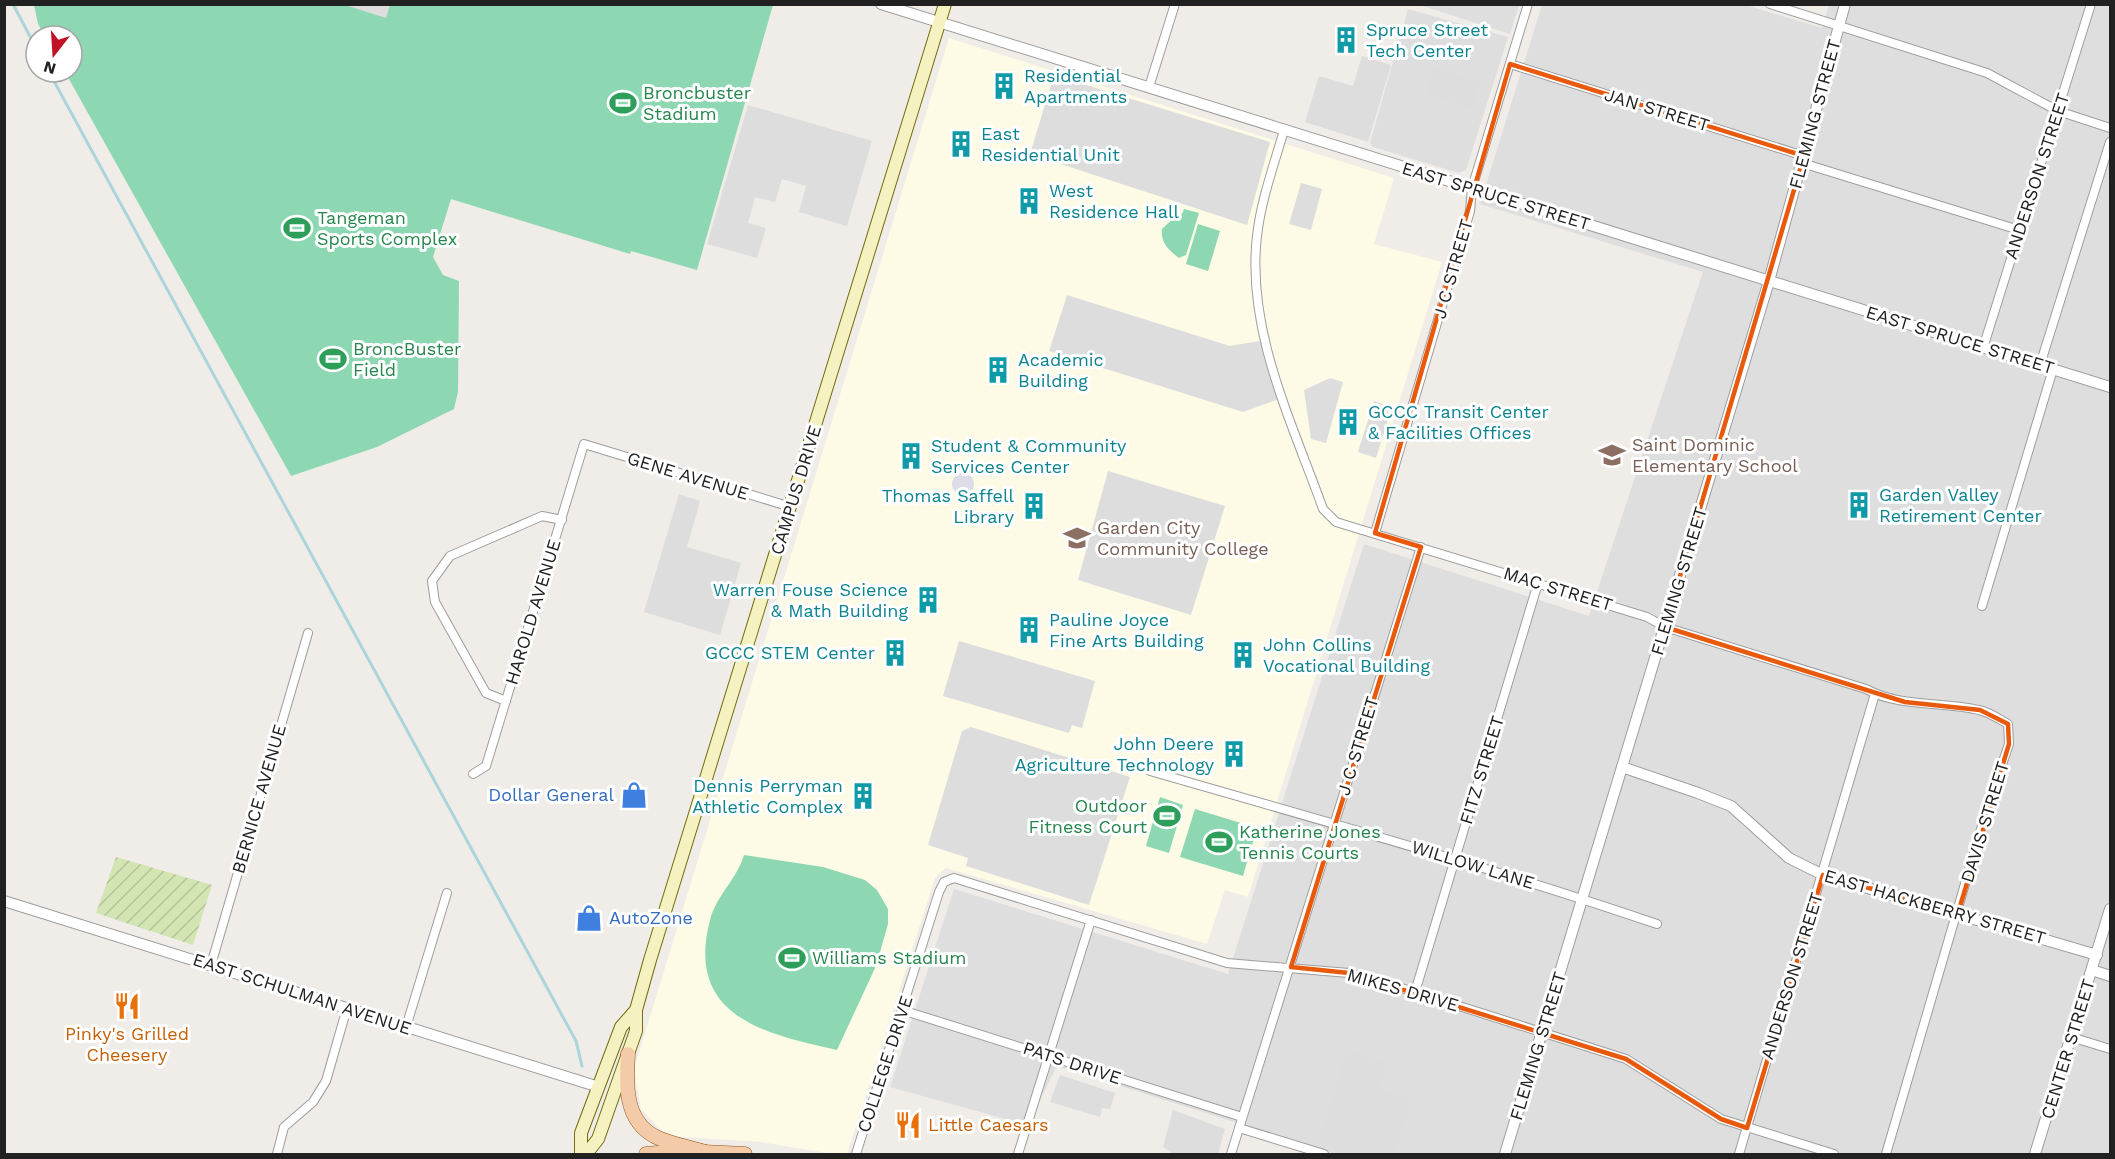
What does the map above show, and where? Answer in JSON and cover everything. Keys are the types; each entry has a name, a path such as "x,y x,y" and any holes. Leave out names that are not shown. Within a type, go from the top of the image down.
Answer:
{"main road":[{"name":"CAMPUS DRIVE","path":"586,1155 598,1139 636,1031 636,1010 945,4"},
{"name":"CAMPUS DRIVE","path":"581,1155 581,1133 621,1027 636,1010"},
{"path":"628,1054 626,1079 628,1099 635,1116 655,1136 705,1152"},
{"path":"646,1155 682,1151 745,1155"}],"street":[{"name":"EAST SPRUCE STREET","path":"881,4 2110,387"},
{"path":"1149,87 1175,4"},
{"name":"J C STREET","path":"1375,533 1470,211 1472,188 1528,4"},
{"path":"1770,4 1987,73 2058,111 2110,128"},
{"name":"FLEMING STREET","path":"1505,1155 1770,281 1845,4"},
{"name":"ANDERSON STREET","path":"1983,348 2091,4"},
{"name":"JAN STREET","path":"1510,64 2019,230"},
{"name":"MAC STREET","path":"1284,130 1259,218 1255,277 1257,297 1264,334 1282,398 1323,508 1336,522 1647,617 1665,627 1866,689 1875,694"},
{"path":"2040,365 2110,142"},
{"path":"1982,606 2053,369"},
{"name":"GENE AVENUE","path":"584,444 791,507"},
{"name":"HAROLD AVENUE","path":"473,774 486,766 584,444"},
{"path":"506,701 486,693 435,602 432,581 450,556 542,516 562,520"},
{"name":"J C STREET","path":"1239,1128 1421,547"},
{"name":"FITZ STREET","path":"1415,992 1538,583"},
{"name":"BERNICE AVENUE","path":"211,965 308,633"},
{"name":"ANDERSON STREET","path":"1739,1155 1875,694"},
{"name":"DAVIS STREET","path":"1875,694 1905,702 1980,710 2008,724 2009,744 1986,812 1886,1155"},
{"name":"EAST HACKBERRY STREET","path":"1622,767 1731,806 1789,858 1823,875 2097,955"},
{"name":"WILLOW LANE","path":"1150,771 1455,860 1657,924"},
{"name":"MIKES DRIVE","path":"954,878 1227,963 1349,973 1415,992 1626,1059 1721,1119 1834,1155"},
{"name":"COLLEGE DRIVE","path":"856,1155 939,892 944,882 954,878"},
{"path":"406,1028 447,893"},
{"name":"EAST SCHULMAN AVENUE","path":"4,901 599,1087"},
{"name":"CENTER STREET","path":"2035,1155 2110,909"},
{"path":"1018,1155 1090,920"},
{"path":"2092,970 2110,976"},
{"path":"277,1155 284,1127 312,1102 326,1081 347,1008"},
{"name":"PATS DRIVE","path":"902,1010 1242,1117"},
{"path":"2071,1037 2110,1049"},
{"path":"1231,1155 1239,1128 1324,1155"}],"highlighted area":[{"path":"1510,64 1804,156 1665,627 1905,702 1980,710 2008,724 2009,744 1958,913 1823,875 1747,1128 1721,1119 1626,1059 1349,973 1291,967 1421,547 1375,533"}],"shaded area":[{"path":"1519,4 1510,34 1420,5"},
{"path":"345,5 390,5 386,18"},
{"path":"1542,5 1745,5 1822,28 1829,5 2110,5 2110,1154 1335,1154 1057,1066 1027,1125 890,1087 954,889 1228,974 1364,544 1589,616 1703,272 1480,204"},
{"path":"1408,9 1508,37 1466,170 1459,173 1373,147 1370,143"},
{"name":"Garden City Community College","path":"949,38 1394,178 1374,244 1442,262 1248,897 1225,890 1207,944 946,868 935,878 847,1154 833,1154 761,1142 681,1137 664,1133 641,1109 634,1069"},
{"path":"1362,56 1391,65 1368,142 1305,122 1319,76 1353,86"},
{"path":"1433,68 1480,82 1473,108 1426,94"},
{"path":"1054,75 1270,142 1247,225 1030,154"},
{"path":"748,105 872,141 847,226 799,212 806,186 782,179 775,202 755,197 748,223 766,228 757,258 707,244"},
{"path":"1301,183 1322,189 1311,230 1289,224"},
{"path":"1067,295 1230,346 1265,340 1282,398 1243,412 1049,351"},
{"path":"1330,378 1343,382 1326,443 1311,439 1304,390"},
{"path":"1374,401 1392,407 1376,458 1358,452"},
{"path":"1108,471 1225,506 1191,615 1078,580"},
{"path":"963,473 971,476 974,484 971,492 963,495 955,492 952,484 955,476"},
{"path":"679,494 700,501 687,547 741,563 720,635 644,612"},
{"path":"959,641 1095,681 1082,728 1072,725 1069,733 943,696"},
{"path":"971,727 1130,777 1089,905 966,866 968,858 928,845 962,731"},
{"path":"1348,1050 1386,1063 1379,1088 1412,1100 1395,1154 1352,1154 1318,1144"},
{"path":"1060,1075 1115,1093 1110,1109 1102,1108 1100,1117 1050,1102"},
{"path":"1173,1110 1225,1129 1218,1154 1171,1154 1163,1147"}],"green space":[{"name":"Tangeman Sports Complex","path":"34,5 773,5 697,270 631,251 630,254 451,199 433,257 443,275 459,281 458,392 454,409 377,447 291,476 72,84 84,84 84,24 38,24"},
{"path":"1184,209 1199,213 1186,255 1179,258 1166,246 1162,238 1162,229 1177,215 1182,214"},
{"path":"1198,224 1220,231 1208,271 1186,264"},
{"name":"Outdoor Fitness Court","path":"1160,797 1183,805 1169,853 1146,846"},
{"name":"Katherine Jones Tennis Courts","path":"1195,809 1257,828 1243,876 1180,857"},
{"name":"Williams Stadium","path":"744,855 823,867 865,880 877,890 888,909 888,924 876,966 837,1050 758,1027 737,1015 720,999 709,979 705,952 710,920"},
{"path":"116,857 212,885 193,945 96,913"}],"waterway":[{"path":"13,4 24,25"},
{"path":"56,84 576,1041 582,1066"}],"place":[{"name":"Spruce Street Tech Center","path":"1346,40"},
{"name":"Residential Apartments","path":"1004,86"},
{"name":"Broncbuster Stadium","path":"623,103"},
{"name":"East Residential Unit","path":"961,144"},
{"name":"West Residence Hall","path":"1029,201"},
{"name":"Tangeman Sports Complex","path":"297,228"},
{"name":"BroncBuster Field","path":"333,359"},
{"name":"Academic Building","path":"998,370"},
{"name":"GCCC Transit Center & Facilities Offices","path":"1348,422"},
{"name":"Saint Dominic Elementary School","path":"1612,455"},
{"name":"Student & Community Services Center","path":"911,456"},
{"name":"Garden Valley Retirement Center","path":"1859,505"},
{"name":"Thomas Saffell Library","path":"1034,506"},
{"name":"Garden City Community College","path":"1077,538"},
{"name":"Warren Fouse Science & Math Building","path":"928,600"},
{"name":"Pauline Joyce Fine Arts Building","path":"1029,630"},
{"name":"GCCC STEM Center","path":"895,653"},
{"name":"John Collins Vocational Building","path":"1243,655"},
{"name":"John Deere Agriculture Technology","path":"1234,754"},
{"name":"Dollar General","path":"634,795"},
{"name":"Dennis Perryman Athletic Complex","path":"863,796"},
{"name":"Outdoor Fitness Court","path":"1167,816"},
{"name":"Katherine Jones Tennis Courts","path":"1219,842"},
{"name":"AutoZone","path":"589,918"},
{"name":"Williams Stadium","path":"792,958"},
{"name":"Pinky's Grilled Cheesery","path":"127,1006"},
{"name":"Little Caesars","path":"908,1125"}]}
